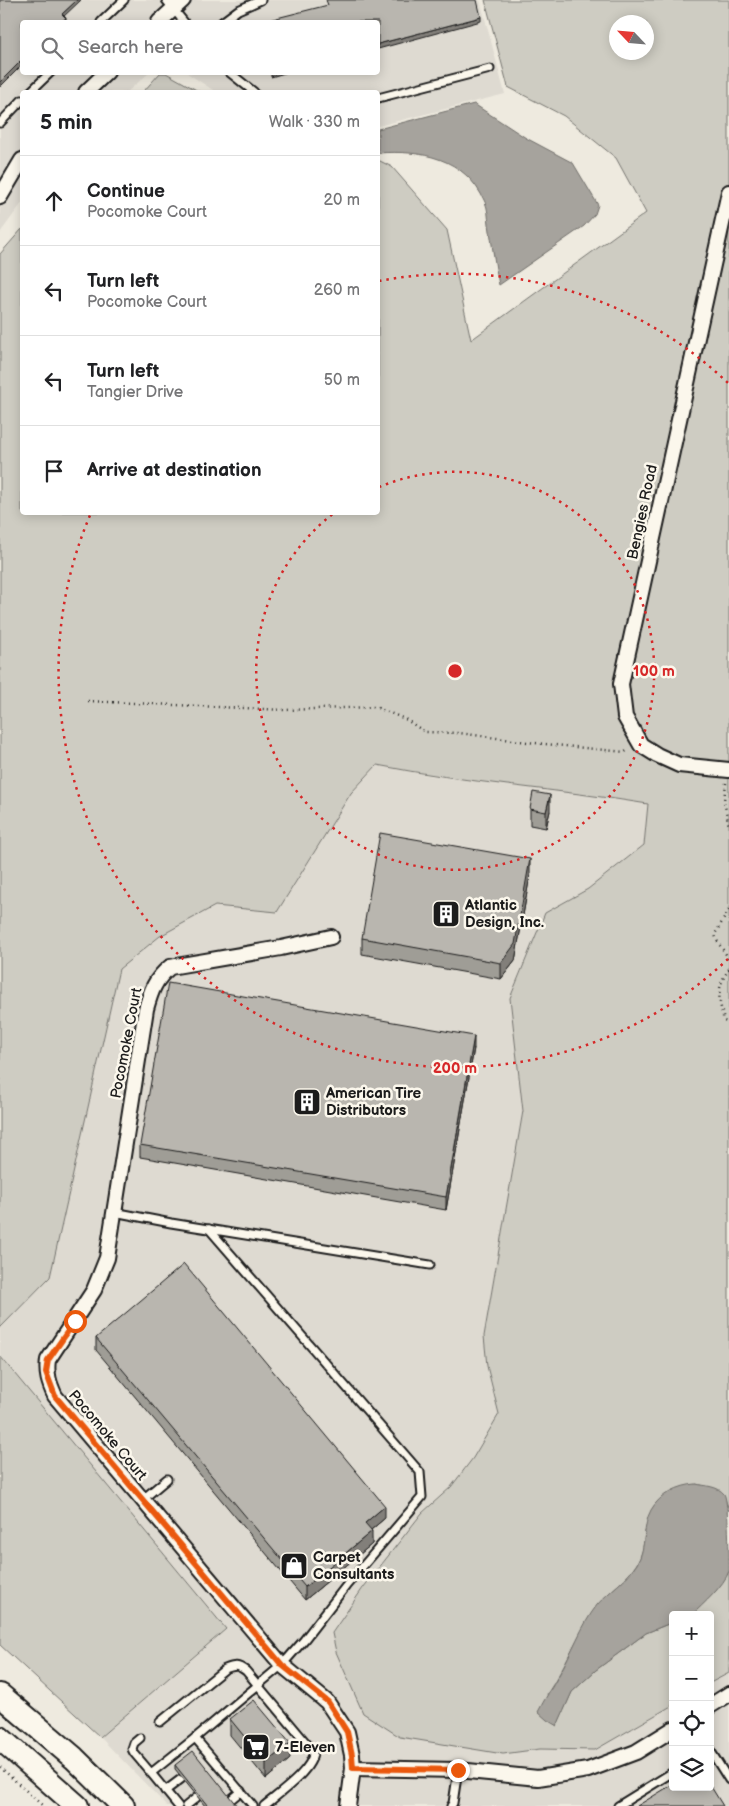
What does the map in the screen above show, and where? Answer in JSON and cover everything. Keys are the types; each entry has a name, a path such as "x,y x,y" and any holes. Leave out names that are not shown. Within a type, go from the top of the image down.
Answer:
{"main road":[{"path":"0,1695 74,1758 123,1806"},
{"path":"0,1738 77,1806"}],"street":[{"path":"161,20 174,3"},
{"path":"88,90 104,75"},
{"path":"0,197 20,163"},
{"name":"Bengies Road","path":"728,770 679,765 657,756 641,745 625,717 621,684 729,192"},
{"name":"Pocomoke Court","path":"331,937 281,948 170,967 154,983 146,1009 107,1258 94,1290 48,1360 46,1372 55,1396 282,1665 328,1702 347,1732 352,1755 353,1768 347,1802"},
{"path":"714,1703 729,1694"},
{"path":"353,1768 458,1770 538,1778 588,1770 636,1752 669,1731"}],"lane":[{"path":"103,20 124,0"},
{"path":"225,20 238,10 261,0"},
{"path":"174,3 183,20"},
{"path":"380,97 490,69"},
{"path":"32,90 48,75"},
{"path":"233,75 252,90"},
{"path":"0,123 20,102"},
{"path":"114,1212 430,1265"},
{"path":"150,1773 196,1738 282,1665 422,1497 420,1472 209,1229"},
{"path":"142,1500 167,1479"},
{"path":"160,1722 225,1669 240,1666 259,1685 310,1745 314,1757 311,1764 301,1774 264,1806"},
{"path":"140,1738 134,1743 132,1749 134,1753 178,1806"},
{"path":"196,1738 208,1758 223,1777 240,1791 253,1806"},
{"path":"714,1756 729,1780"},
{"path":"453,1805 458,1770"},
{"path":"618,1806 669,1774"},
{"path":"166,1791 181,1779"},
{"path":"229,1801 240,1791"},
{"path":"186,1806 196,1798"}],"path":[{"path":"88,701 284,710 375,707 406,719 426,732 624,752 641,745"},
{"path":"728,770 724,800 729,828"},
{"path":"729,910 715,934 716,941 726,952 729,961"},
{"path":"729,969 721,980 718,996 724,1021 729,1023"},
{"path":"0,1767 43,1806"}],"shaded area":[{"path":"0,0 480,0 505,94 380,125 380,90 213,90 190,75 380,75 380,20 20,20 20,75 147,75 129,90 20,90 20,206 0,233"},
{"path":"485,0 729,0 729,1511 722,1494 710,1487 696,1484 645,1531 643,1549 632,1571 597,1607 583,1628 547,1694 557,1725 572,1692 596,1670 646,1633 669,1624 669,1707 595,1750 540,1749 503,1754 400,1737 363,1713 336,1652 332,1633 363,1588 422,1513 451,1487 473,1458 499,1414 487,1366 484,1336 523,1111 510,998 545,913 588,889 644,845 648,804 445,777 377,765 351,793 277,912 215,906 160,936 119,969 50,1277 0,1328 0,254 20,231 20,515 380,515 380,161 392,167 447,230 471,340 646,213 616,158 564,116 508,87"},
{"path":"158,75 170,75 196,90 145,90"},
{"path":"474,104 526,138 573,163 598,205 595,214 584,226 499,285 486,204 476,187 466,175 454,166 440,160 410,153 380,153 380,128"},
{"path":"377,765 433,776 584,794 648,804 644,845 588,889 545,913 510,998 523,1111 484,1336 487,1366 499,1414 473,1458 451,1487 422,1513 363,1588 332,1633 503,1754 540,1749 595,1750 669,1707 669,1791 714,1791 714,1681 729,1673 729,1806 167,1806 100,1737 226,1629 0,1356 0,1328 50,1276 119,969 160,936 215,906 277,912 351,793"},
{"path":"0,1356 226,1629 100,1737 0,1645"},
{"path":"696,1484 718,1489 724,1494 728,1519 729,1571 723,1583 696,1611 669,1611 669,1624 646,1633 596,1670 572,1692 557,1726 538,1712 581,1630 597,1605 637,1564 642,1551 648,1516 655,1504 671,1491 683,1486"},
{"path":"729,1571 729,1673 714,1681 714,1611 695,1611 715,1592"}],"building":[{"path":"0,0 77,0 62,14 66,18 64,20 20,20 20,62 0,82"},
{"path":"326,0 477,0 481,17 380,43 380,20 269,20 328,5"},
{"path":"533,792 550,795 546,812 530,809"},
{"name":"Atlantic Design, Inc.","path":"380,833 530,859 515,944 501,963 362,938"},
{"name":"American Tire Distributors","path":"168,983 474,1036 446,1197 140,1145"},
{"path":"184,1264 385,1506 365,1523 372,1531 305,1587 96,1338"},
{"path":"254,1700 290,1743 266,1763 230,1719"},
{"path":"193,1751 237,1806 208,1806 175,1765"},
{"path":"669,1786 669,1791 714,1791 723,1806 637,1806"}],"place":[{"name":"Atlantic Design, Inc.","path":"446,914"},
{"name":"American Tire Distributors","path":"307,1102"},
{"name":"Carpet Consultants","path":"294,1566"},
{"name":"7-Eleven","path":"256,1747"}],"route":[{"path":"75,1321 48,1360 46,1372 55,1396 282,1665 328,1702 347,1732 353,1768 392,1767 458,1770"}]}
